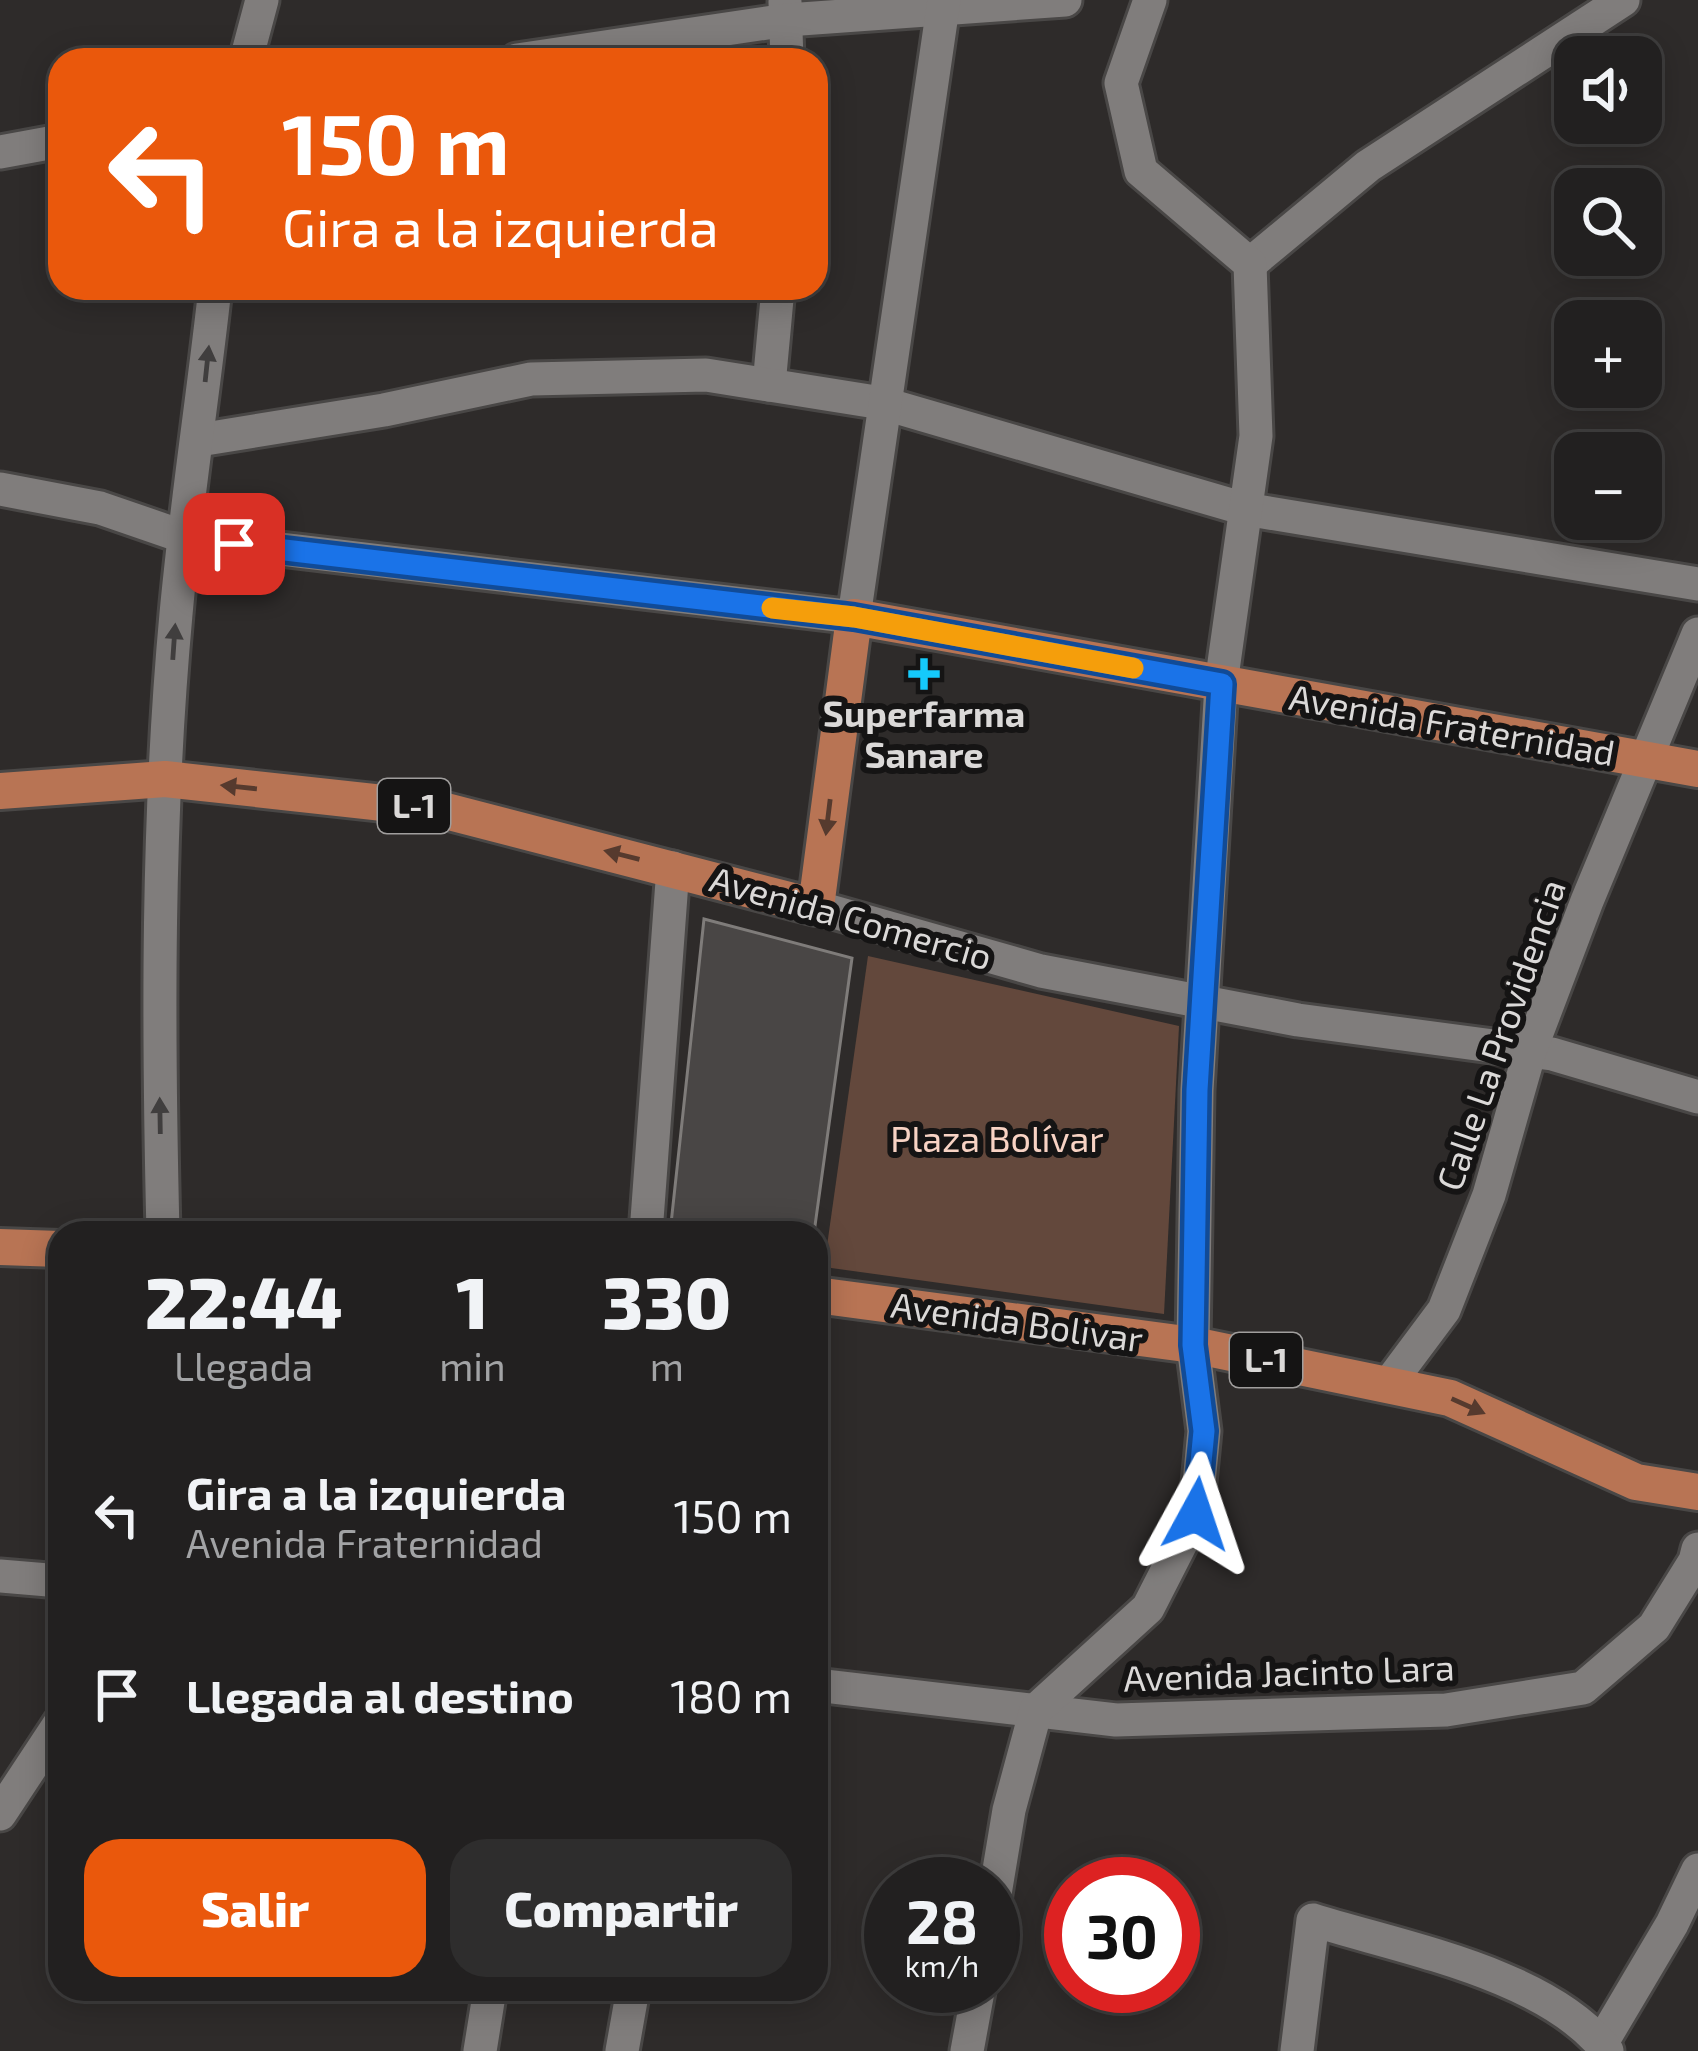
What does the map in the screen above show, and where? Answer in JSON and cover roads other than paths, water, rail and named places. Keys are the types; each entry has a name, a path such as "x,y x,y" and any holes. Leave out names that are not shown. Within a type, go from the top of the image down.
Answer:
{"main road":[{"name":"Avenida Fraternidad","path":"854,617 1698,769"},
{"path":"816,907 854,617"},
{"name":"Avenida Comercio","path":"0,790 165,779 438,808 816,907"},
{"path":"0,1247 48,1249"},
{"name":"Avenida Bolivar","path":"828,1297 1193,1345 1450,1398 1636,1482 1698,1492"}],"street":[{"path":"249,48 262,0"},
{"path":"582,48 786,10 944,3 1008,6 1065,0"},
{"path":"1001,1857 1036,1710 1148,1607 1196,1514 1204,1431 1193,1345 1197,1090 1222,684 1256,436 1250,264 1141,171 1121,83 1150,0"},
{"path":"1250,264 1368,166 1623,0"},
{"path":"854,617 944,3"},
{"path":"786,10 788,48"},
{"path":"0,152 48,143"},
{"path":"163,1221 158,1016 165,779 176,611 214,300"},
{"path":"769,385 777,300"},
{"path":"199,440 384,410 531,379 706,375 882,403 1245,509 1698,584"},
{"name":"Avenida Fraternidad","path":"0,489 100,508 187,538 854,617"},
{"name":"Calle La Providencia","path":"1388,1385 1444,1310 1489,1196 1530,1051 1698,634"},
{"path":"647,1221 674,868"},
{"name":"Avenida Comercio","path":"816,907 1041,971 1298,1020 1552,1054 1698,1097"},
{"name":"Avenida Jacinto Lara","path":"828,1685 1116,1720 1446,1710 1583,1688 1654,1627 1698,1549"},
{"path":"0,1576 48,1580"},
{"path":"0,1814 48,1741"},
{"path":"1298,2051 1312,1920 1521,1986 1578,2021 1604,2048 1698,1870"},
{"path":"480,2051 488,2001"},
{"path":"622,2051 631,2001"},
{"path":"967,2051 975,2013"}],"place":[{"name":"Superfarma Sanare","path":"924,674"}],"park label":[{"name":"Plaza Bolívar","path":"997,1139"}]}
